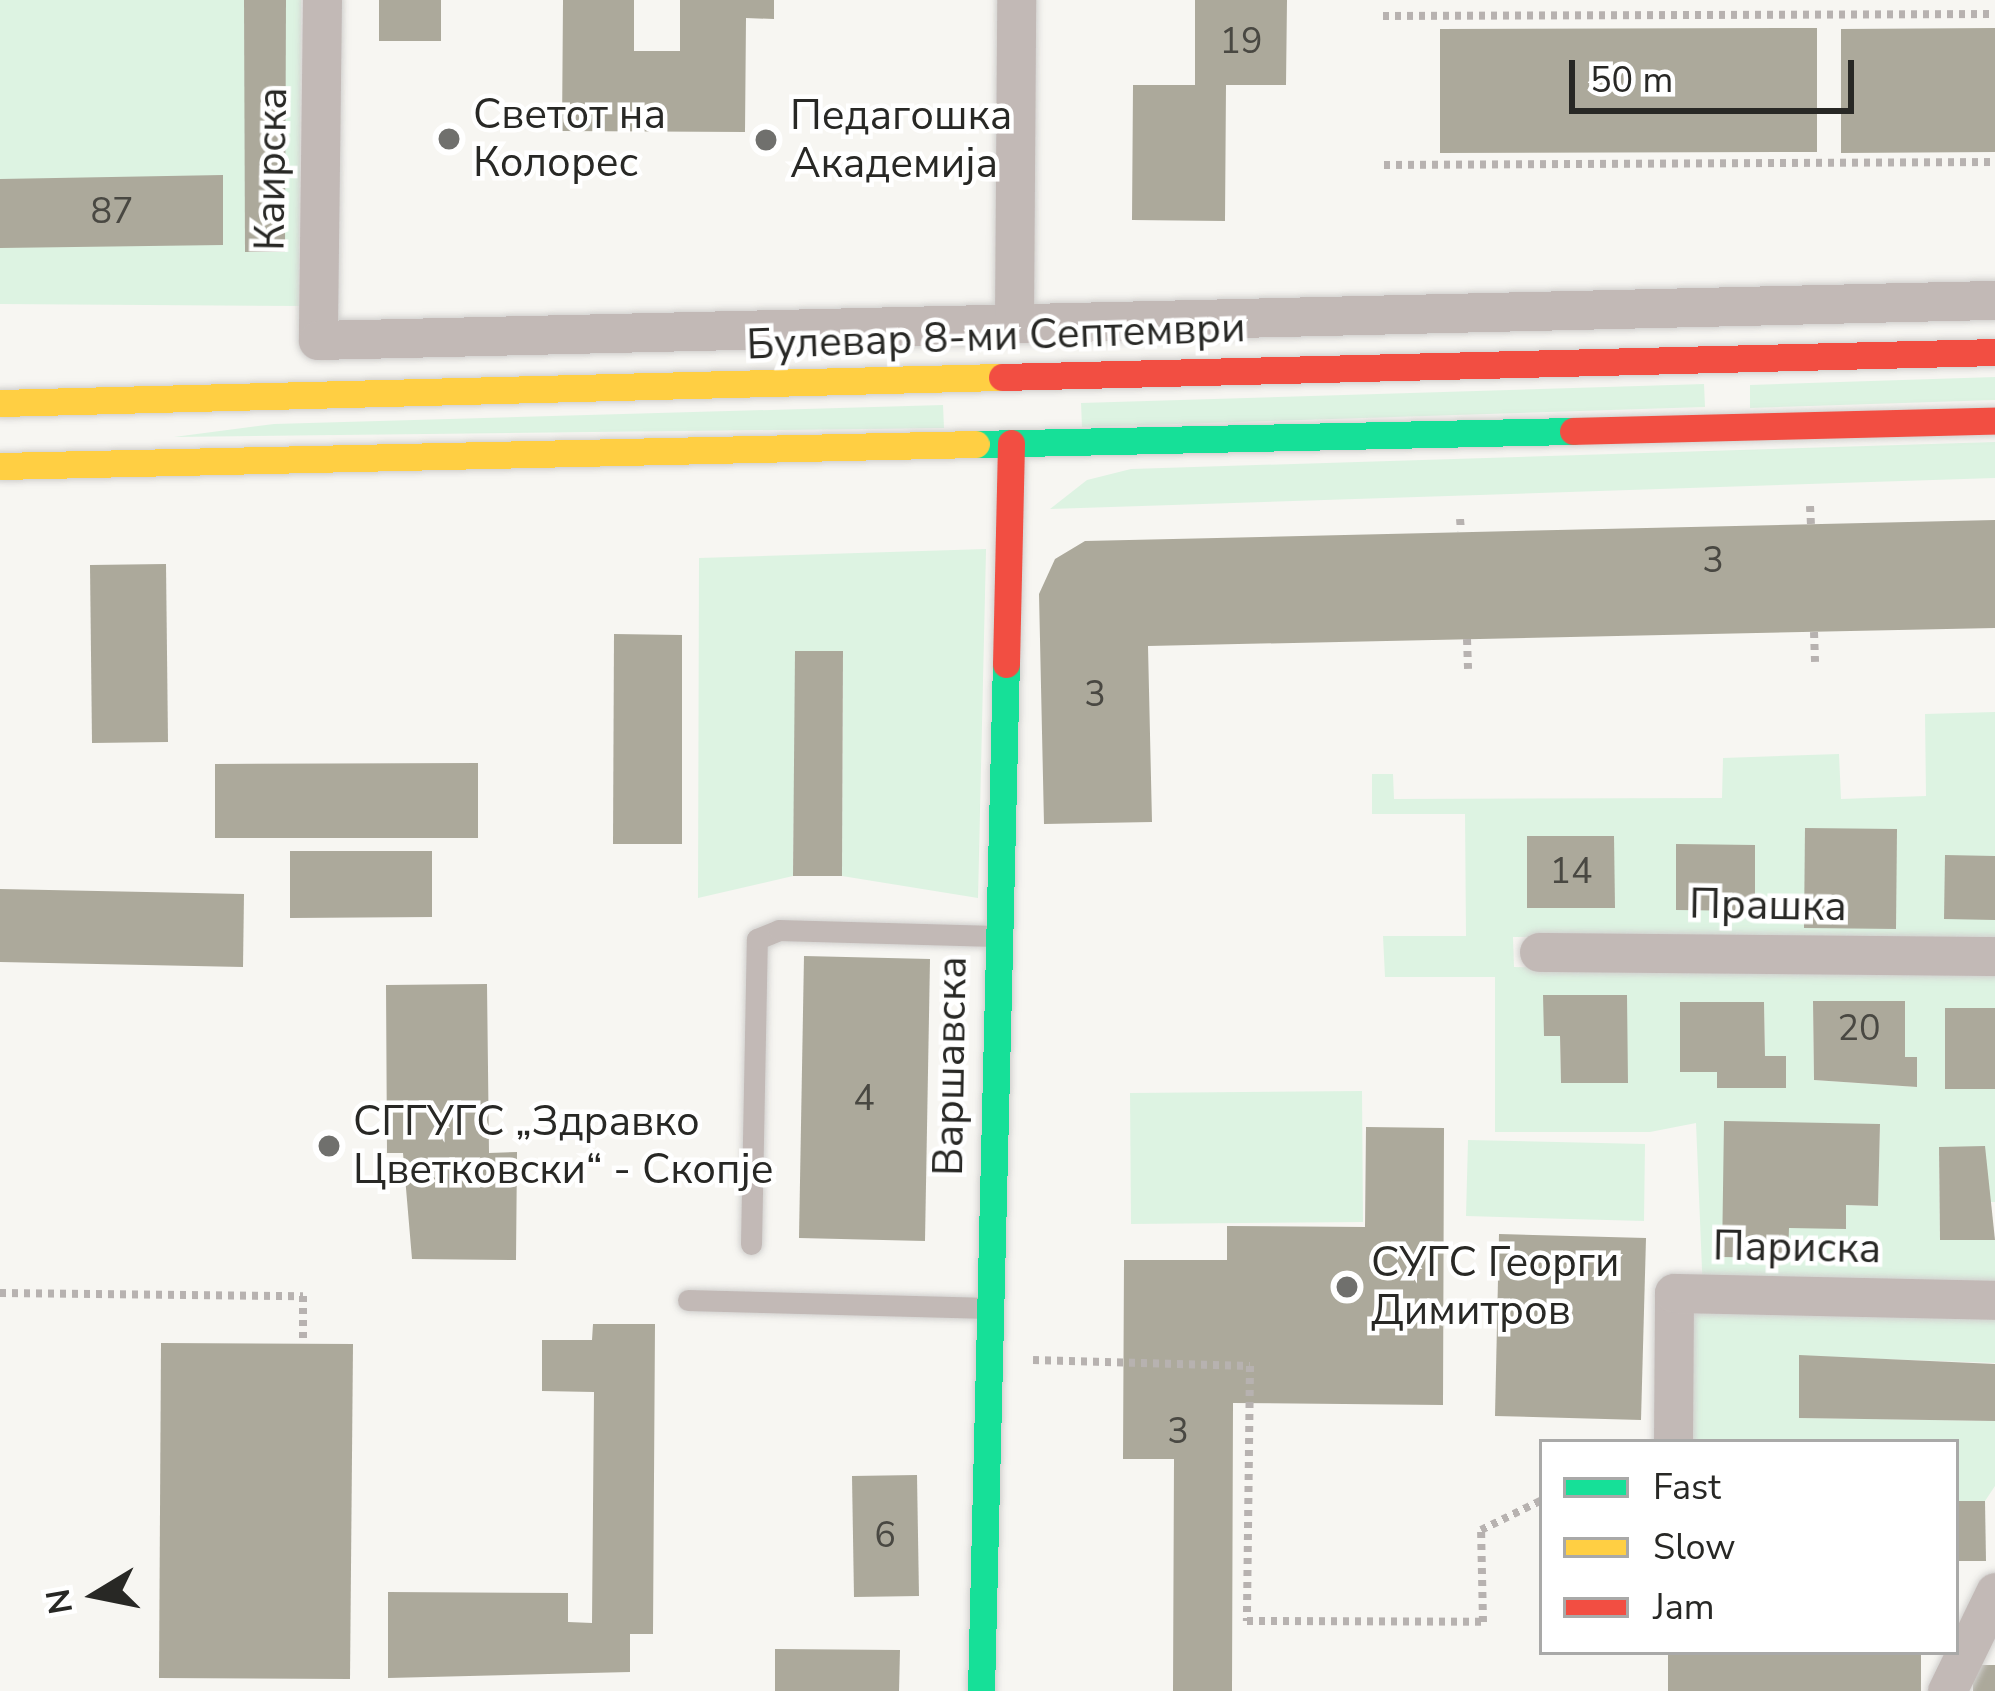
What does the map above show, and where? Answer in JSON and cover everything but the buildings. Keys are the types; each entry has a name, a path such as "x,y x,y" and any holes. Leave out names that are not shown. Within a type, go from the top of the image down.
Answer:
{"street":[{"name":"Каирска","path":"322,0 318,340 677,331"},
{"path":"1014,321 1016,0"},
{"path":"680,388 677,331 1995,300"},
{"path":"1073,319 1112,376"},
{"name":"Булевар 8-ми Септември","path":"0,403 1995,352"},
{"path":"0,377 76,402"},
{"path":"0,466 1995,421"},
{"name":"Варшавска","path":"981,1691 995,936 1011,443"},
{"path":"0,485 72,465"},
{"name":"Прашка","path":"1539,952 1995,956"},
{"name":"Париска","path":"1673,1439 1674,1293 1995,1300"},
{"path":"1947,1691 1995,1592"}],"lane":[{"path":"751,1244 757,939 779,930 995,936"},
{"path":"688,1300 989,1308"}],"path":[{"path":"1383,16 1995,14"},
{"path":"1384,165 1995,162"},
{"path":"1810,506 1810,524"},
{"path":"1460,519 1461,531"},
{"path":"1814,632 1815,662"},
{"path":"1467,639 1468,669"},
{"path":"0,1293 303,1296 303,1344"},
{"path":"988,1359 1250,1366 1246,1621 1483,1622 1481,1530 1539,1501"}],"green space":[{"path":"0,0 301,0 299,306 0,304"},
{"path":"1995,377 1995,400 1750,408 1750,385"},
{"path":"1704,384 1705,407 1082,427 1081,403"},
{"path":"943,405 944,428 174,437 274,424"},
{"path":"1995,442 1995,478 1050,509 1087,480 1131,469"},
{"path":"986,549 978,898 842,876 843,652 796,651 793,876 698,898 699,558"},
{"path":"1995,712 1995,941 1513,937 1514,967 1995,973 1995,1008 1945,1009 1945,1089 1995,1089 1995,1202 1986,1202 1985,1147 1939,1148 1940,1240 1995,1240 1995,1283 1703,1294 1696,1123 1650,1132 1495,1132 1495,977 1385,977 1383,936 1466,936 1465,814 1372,814 1372,774 1393,774 1394,799 1722,798 1723,758 1839,754 1841,799 1926,796 1925,714","holes":["1544,996 1627,1082 1561,1083 1560,1036 1544,1035","1905,1001 1905,1057 1917,1057 1917,1087 1814,1080 1813,1002","1764,1002 1765,1056 1786,1056 1786,1088 1718,1088 1717,1072 1681,1071 1680,1003","1880,1124 1878,1206 1846,1205 1789,1228"]},
{"path":"1362,1091 1363,1222 1131,1224 1130,1093"},
{"path":"1468,1140 1645,1144 1644,1221 1466,1216"},
{"path":"1691,1311 1995,1317 1995,1363 1799,1356 1800,1418 1995,1421 1995,1486 1985,1501 1959,1501 1959,1439 1691,1439"}],"traffic: fast":[{"path":"976,444 1573,431"},
{"path":"981,1691 1006,664"}],"traffic: slow":[{"path":"0,403 1002,377"},
{"path":"0,466 976,444"}],"traffic: jam":[{"path":"1002,377 1995,352"},
{"path":"1573,431 1995,421"},
{"path":"1006,664 1011,443"}],"place":[{"name":"Светот на Колорес","path":"449,139"},
{"name":"Педагошка Академија","path":"766,140"},
{"name":"СГГУГС „Здравко Цветковски“ - Скопје","path":"329,1146"},
{"name":"СУГС Георги Димитров","path":"1347,1287"}]}
